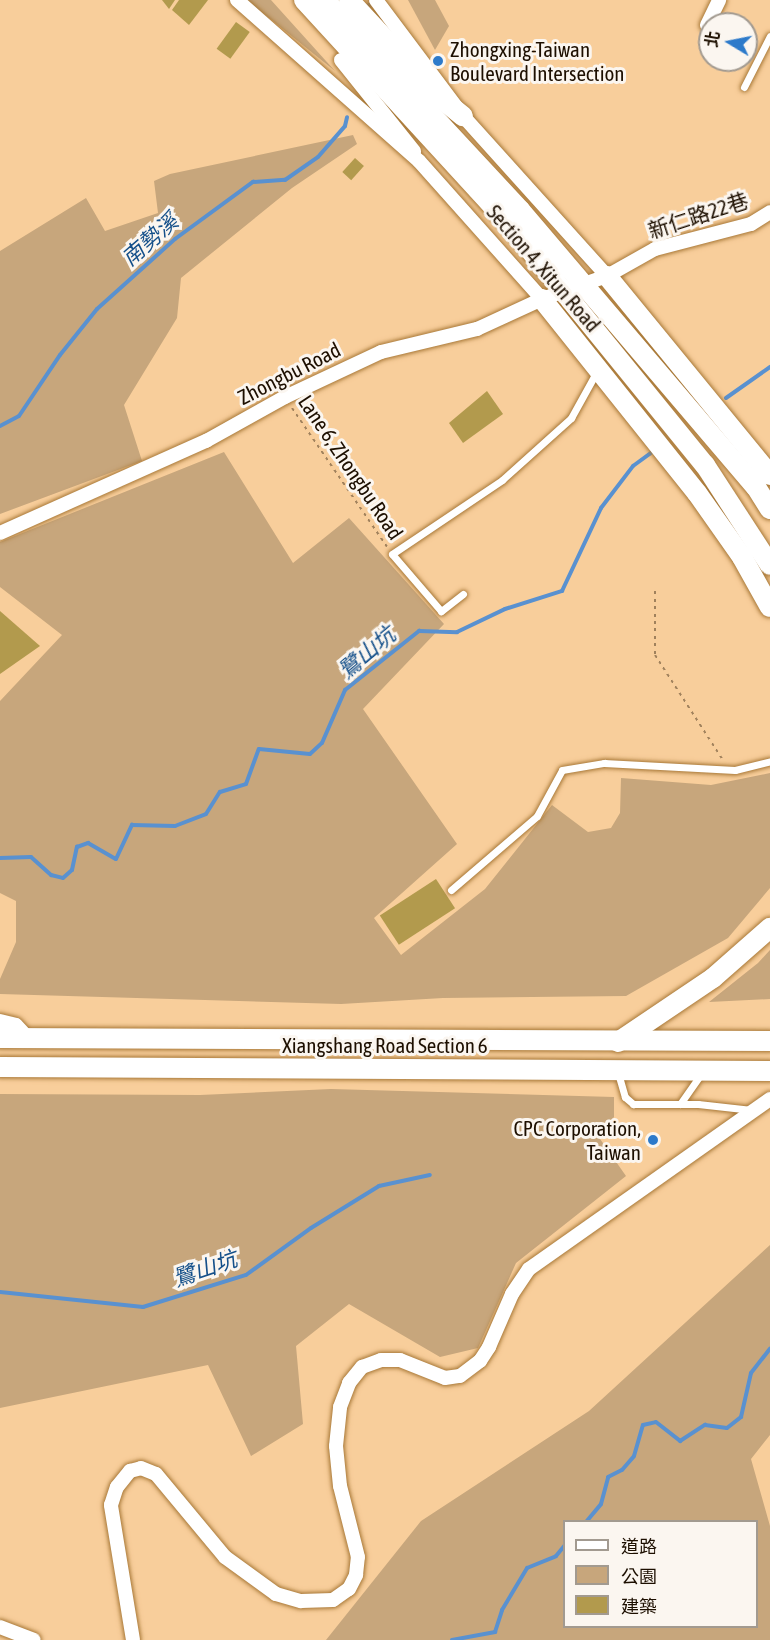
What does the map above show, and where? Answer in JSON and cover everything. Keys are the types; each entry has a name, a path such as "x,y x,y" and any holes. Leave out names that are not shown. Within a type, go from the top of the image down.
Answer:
{"street":[{"name":"Section 4, Xitun Road","path":"237,0 419,161 542,299 697,493 742,557 770,607"},
{"path":"290,0 409,140 419,161"},
{"name":"Section 4, Xitun Road","path":"304,0 508,223 705,465 740,514 770,565"},
{"name":"Section 4, Xitun Road","path":"325,0 477,162 583,287 662,374 770,508"},
{"name":"Section 4, Xitun Road","path":"349,0 438,96 463,117"},
{"name":"Section 4, Xitun Road","path":"376,0 463,117 607,276 770,475"},
{"path":"341,60 443,153"},
{"name":"新仁路22巷","path":"607,276 655,249 751,224 770,212"},
{"name":"Zhongbu Road","path":"0,533 206,441 285,397 381,352 477,329 542,299 583,287 607,276"},
{"path":"618,1042 713,978 770,927"},
{"path":"0,1021 16,1025 28,1038"},
{"name":"Xiangshang Road Section 6","path":"0,1038 282,1036 618,1042 770,1041"},
{"name":"Xiangshang Road Section 6","path":"0,1067 770,1071"},
{"path":"133,1640 111,1505 117,1487 130,1471 141,1468 156,1474 225,1557 276,1594 302,1600 333,1600 349,1589 356,1575 358,1557 340,1486 336,1446 340,1407 349,1383 362,1367 381,1360 400,1360 445,1378 460,1376 480,1361 489,1347 512,1294 529,1269 770,1099"},
{"path":"0,1627 34,1640"}],"lane":[{"path":"744,87 770,36"},
{"path":"463,594 441,611 392,554 510,472 571,418 598,368"},
{"path":"451,890 537,816 561,770 604,763 729,770 770,761"},
{"path":"617,1071 626,1097 633,1104 680,1104 752,1110"},
{"path":"680,1104 694,1080 708,1071"}],"path":[{"name":"Lane 6, Zhongbu Road","path":"285,397 392,554"},
{"path":"655,591 655,655 729,770"}],"green space":[{"path":"245,0 271,0 335,71 273,21"},
{"path":"408,0 435,0 449,26 435,50"},
{"path":"353,135 357,144 292,188 181,278 177,318 124,405 142,461 0,514 0,251 86,198 105,231 158,213 154,181 170,174"},
{"path":"224,452 293,563 349,518 444,624 363,709 457,844 374,918 401,955 485,889 552,805 588,832 611,828 620,813 621,778 711,785 770,773 770,888 728,938 626,996 443,998 341,1004 0,994 0,979 16,942 16,901 0,893 0,701 62,635 0,587 0,542"},
{"path":"770,950 770,999 709,1002 758,963"},
{"path":"331,1089 614,1097 614,1117 598,1136 626,1176 516,1263 478,1348 440,1357 349,1304 296,1346 303,1424 251,1456 208,1365 0,1408 0,1094 200,1095"},
{"path":"770,1245 770,1435 751,1459 770,1526 770,1640 326,1640 421,1521 589,1411"}],"building":[{"path":"162,0 175,0 169,9"},
{"path":"179,0 208,0 189,25 172,10"},
{"path":"236,22 250,32 230,59 217,49"},
{"path":"355,158 364,166 351,180 342,172"},
{"path":"487,391 503,414 463,443 449,423"},
{"path":"0,611 40,646 0,674"},
{"path":"436,879 455,908 399,945 380,915"}],"waterway":[{"name":"南勢溪","path":"0,426 19,416 60,355 97,309 175,239 253,182 285,180 318,157 345,126 347,117"},
{"name":"鷺山坑","path":"726,398 770,367"},
{"name":"鷺山坑","path":"0,858 31,857 51,875 63,878 72,870 77,847 88,843 116,859 132,825 175,826 206,814 220,792 246,784 259,749 310,754 322,743 345,690 419,631 457,632 505,609 562,591 601,508 633,466 654,451"},
{"name":"鷺山坑","path":"0,1292 143,1307 246,1275 311,1228 379,1186 430,1175"},
{"name":"鷺山坑","path":"588,1520 601,1504 608,1477 622,1470 634,1456 643,1425 656,1422 680,1441 705,1425 727,1428 741,1417 751,1373 770,1349"},
{"name":"鷺山坑","path":"452,1640 495,1632 502,1610 527,1568 556,1556 563,1547"}],"place":[{"name":"Zhongxing-Taiwan Boulevard Intersection","path":"438,61"},
{"name":"CPC Corporation, Taiwan","path":"653,1140"}]}
